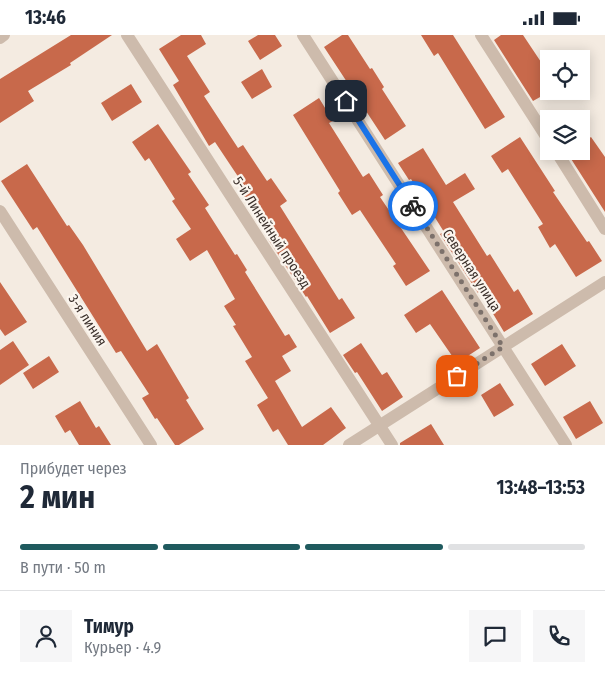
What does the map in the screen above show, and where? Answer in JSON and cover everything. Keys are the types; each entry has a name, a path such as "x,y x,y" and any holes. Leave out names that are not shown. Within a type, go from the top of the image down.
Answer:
{"street":[{"path":"0,38 4,35"},
{"name":"5-й Линейный проезд","path":"127,35 392,445"},
{"name":"Северная улица","path":"304,35 566,445"},
{"path":"481,35 540,127"},
{"path":"562,160 605,229"},
{"name":"3-я линия","path":"0,211 151,445"},
{"path":"349,445 605,282"}],"building":[{"path":"71,35 112,35 70,63 71,65 28,91 34,101 0,123 0,79"},
{"path":"181,35 201,35 206,44 187,56 210,92 204,96 238,148 243,145 267,181 271,178 287,201 280,206 339,300 342,298 355,318 330,333 268,239 272,236 244,196 249,193 215,142 209,146 173,85 179,81 159,49"},
{"path":"258,35 275,35 282,46 260,60 248,41"},
{"path":"342,35 348,35 370,69 372,68 384,87 382,89 406,126 385,140 324,47"},
{"path":"421,35 453,35 505,117 485,129 438,53 434,56"},
{"path":"501,35 523,35 540,60 540,97 533,101 494,40"},
{"path":"262,69 272,87 252,99 241,82"},
{"path":"131,84 142,102 112,121 101,103"},
{"path":"319,98 333,121 329,123 363,177 369,173 383,195 380,197 430,271 406,286 393,266 396,264 360,210 352,215 338,193 340,191 293,115"},
{"path":"158,124 191,172 188,174 209,205 205,208 235,255 237,254 247,270 245,272 285,336 289,334 297,347 282,356 291,371 275,381 302,427 331,407 346,428 323,445 288,445 278,429 273,432 257,405 268,398 245,361 252,357 233,326 236,325 224,306 235,299 207,250 190,261 176,239 191,229 172,201 175,199 149,158 145,161 132,142"},
{"path":"520,137 555,191 553,192 602,261 576,277 555,244 550,248 538,227 543,224 508,169 502,173 491,156"},
{"path":"590,138 605,157 605,212 572,160 590,160"},
{"path":"423,148 446,185 465,173 475,189 453,202 487,256 490,254 514,292 518,289 533,314 504,332 480,292 478,293 440,234 444,232 411,179 409,180 398,163"},
{"path":"27,164 67,226 69,225 83,245 147,351 157,344 189,398 186,400 204,429 179,445 175,445 157,418 155,419 142,398 149,394 121,351 116,353 37,227 33,230 1,181"},
{"path":"0,282 27,322 5,336 0,329"},
{"path":"442,290 480,348 457,363 430,324 416,333 404,315"},
{"path":"13,341 29,365 0,385 0,350"},
{"path":"361,343 382,375 387,372 403,397 382,411 357,372 355,373 343,355"},
{"path":"562,344 576,366 545,386 531,364"},
{"path":"49,356 59,372 33,389 23,373"},
{"path":"500,383 514,405 494,417 481,395"},
{"path":"80,401 96,428 99,426 111,445 79,445 70,430 65,433 55,416"},
{"path":"590,401 603,423 576,439 563,417"},
{"path":"431,424 444,445 400,445 400,443"}],"way so far":[{"path":"413,206 503,347 457,376"}],"route":[{"path":"346,101 413,206"}]}
